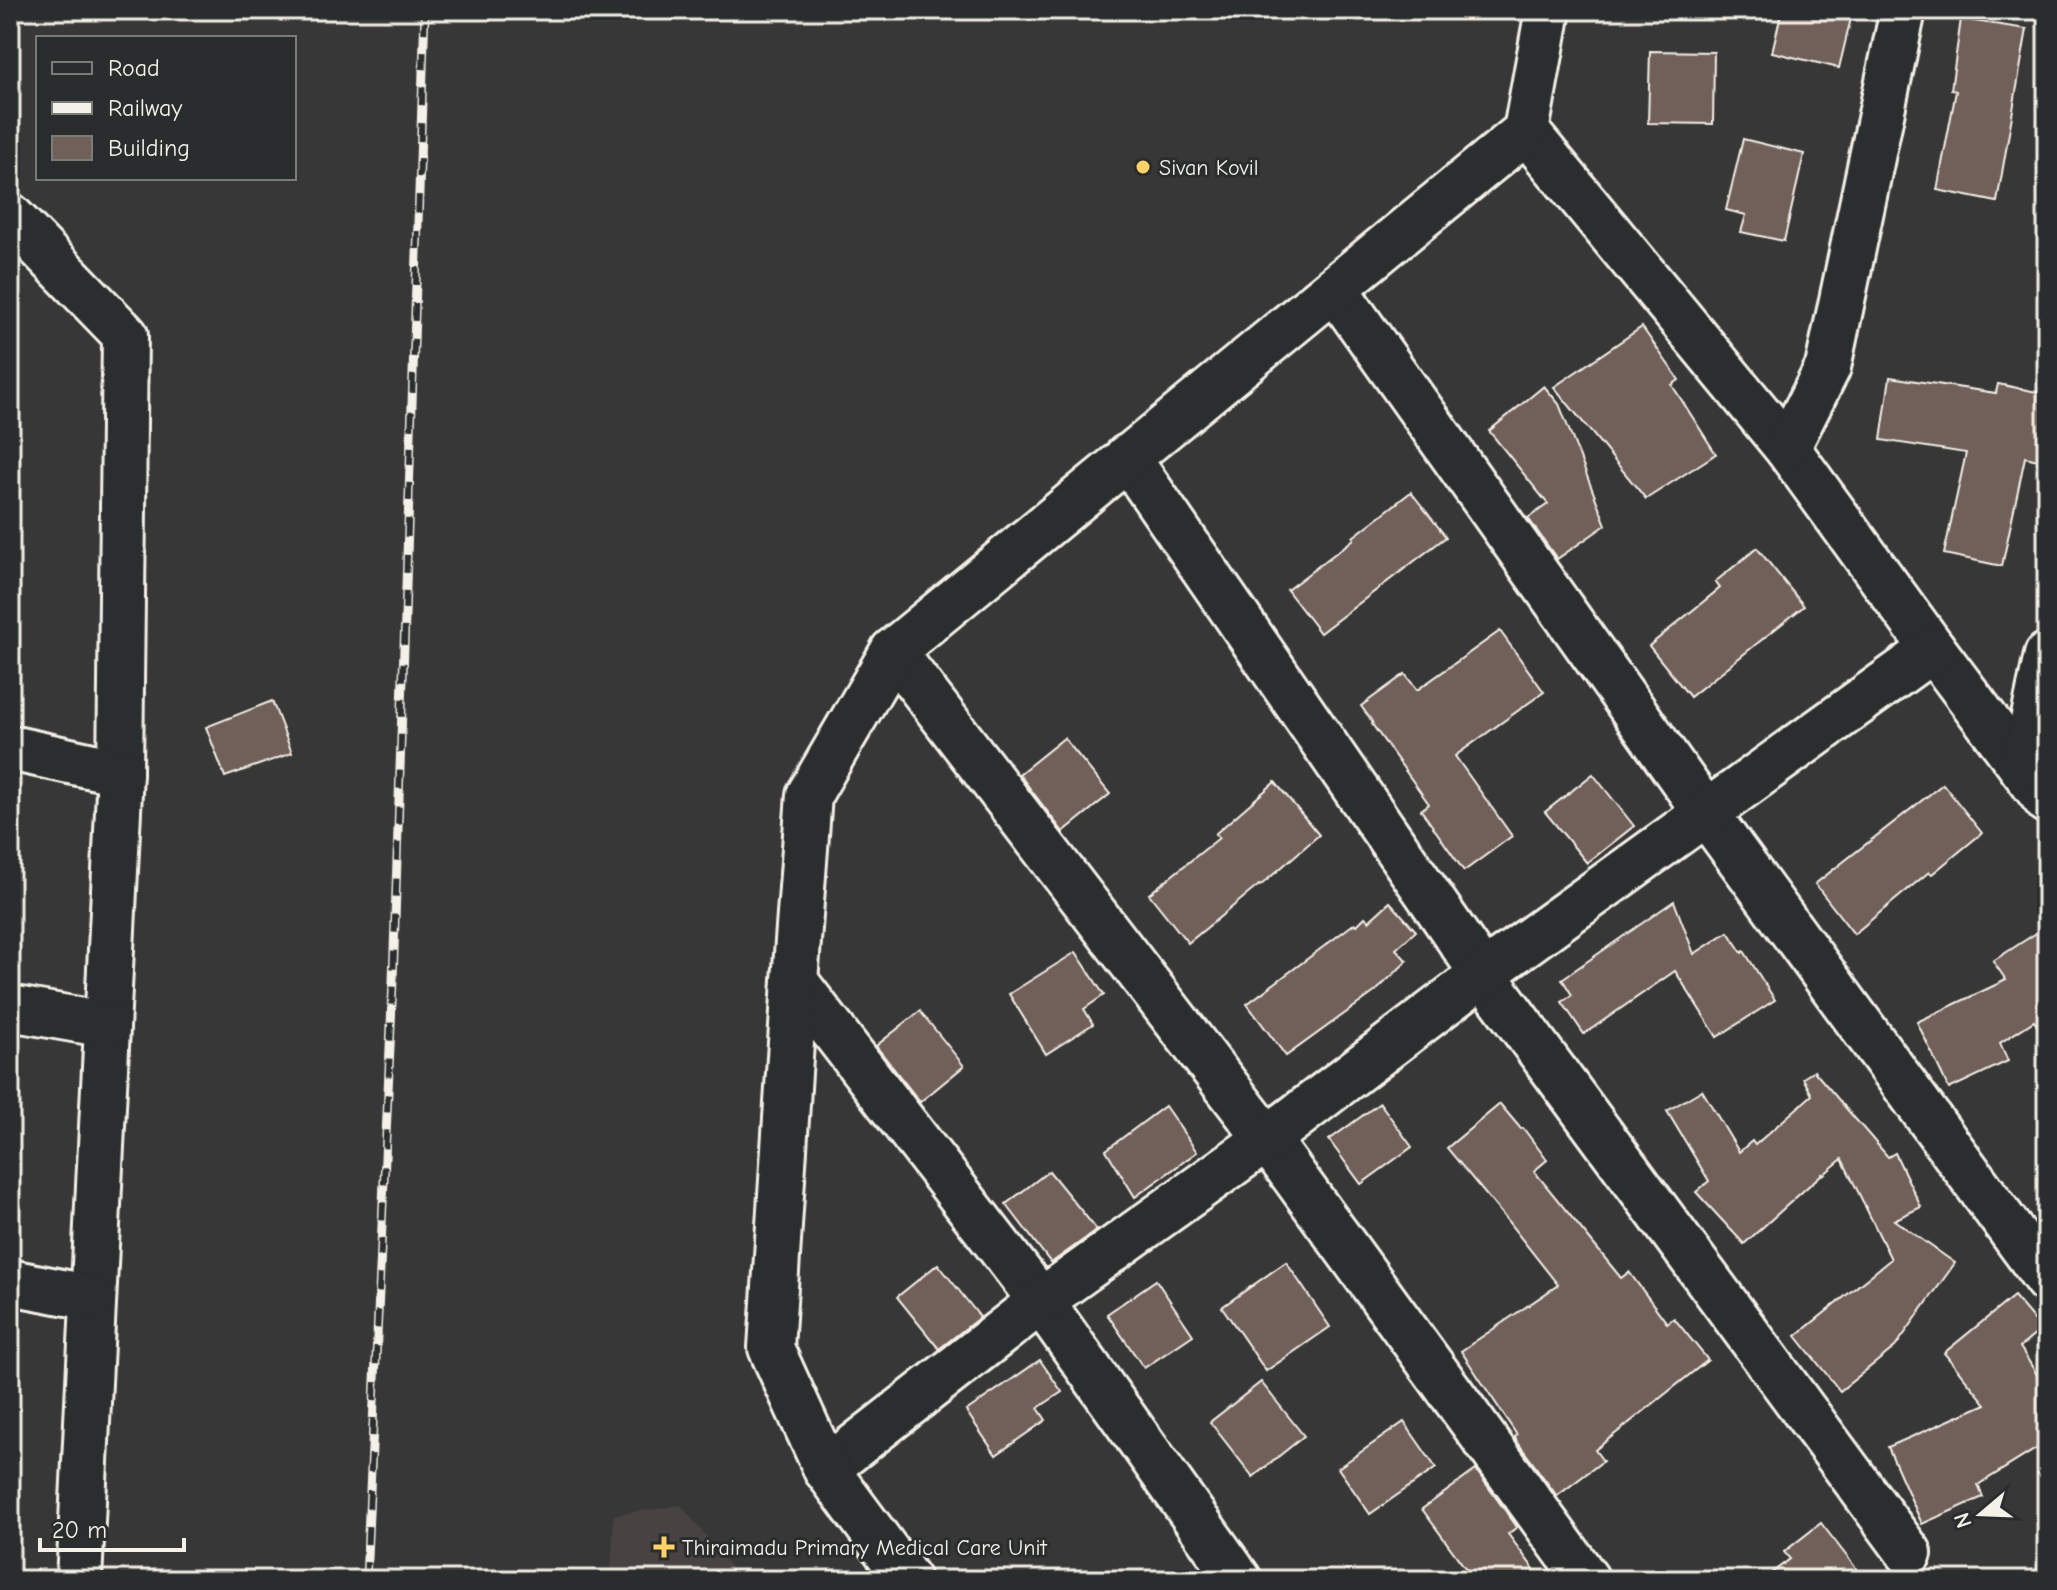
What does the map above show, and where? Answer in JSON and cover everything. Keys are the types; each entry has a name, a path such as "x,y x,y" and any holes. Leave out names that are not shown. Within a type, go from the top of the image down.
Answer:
{"street":[{"path":"908,1580 826,1469 771,1348 809,795 893,651 1526,131 1548,10"},
{"path":"1787,448 1828,367 1903,10"},
{"path":"1526,131 1787,448 2035,785"},
{"path":"10,216 125,335 120,772 79,1580"},
{"path":"1335,289 1706,813 2045,1274"},
{"path":"1127,457 1483,974 1909,1553"},
{"path":"826,1469 1041,1301 1267,1139 1483,974 1933,649"},
{"path":"893,651 1267,1139 1587,1580"},
{"path":"2035,785 2047,655"},
{"path":"10,748 120,772"},
{"path":"795,981 1041,1301 1239,1580"},
{"path":"10,1008 107,1025"},
{"path":"10,1282 93,1298"}],"shaded area":[{"name":"Thiraimadu Primary Medical Care Unit","path":"681,1505 741,1580 611,1580 614,1515"}],"building":[{"path":"1782,10 1853,10 1839,68 1772,52"},
{"path":"1961,19 2027,29 1997,202 1937,190 1956,91 1951,90"},
{"path":"1650,51 1714,52 1713,124 1648,123"},
{"path":"1743,139 1804,154 1784,241 1741,232 1746,215 1726,210"},
{"path":"1642,327 1679,380 1672,385 1716,454 1646,499 1554,387"},
{"path":"1890,377 1996,393 1998,384 2047,394 2047,414 2038,460 2025,457 2002,566 1944,554 1966,453 1881,440"},
{"path":"1544,386 1559,404 1606,525 1557,559 1528,518 1548,504 1489,431"},
{"path":"1411,492 1446,537 1320,633 1287,590"},
{"path":"1757,548 1804,606 1690,697 1649,646 1720,588 1715,582"},
{"path":"1500,631 1544,692 1455,756 1512,836 1464,871 1421,810 1429,804 1361,706 1405,674 1417,690"},
{"path":"272,701 292,753 225,777 206,727"},
{"path":"1064,738 1110,794 1063,832 1019,774"},
{"path":"1593,774 1634,826 1587,863 1545,812"},
{"path":"1275,782 1319,835 1188,943 1149,894 1219,838 1215,834"},
{"path":"1943,784 1982,833 1854,934 1815,884"},
{"path":"1674,901 1694,954 1728,932 1775,1000 1717,1037 1675,971 1584,1034 1562,1002 1572,995 1562,979"},
{"path":"1390,902 1416,931 1396,949 1407,961 1376,991 1286,1056 1247,1004 1355,923 1357,925 1365,917 1369,921"},
{"path":"2047,926 2047,1041 2034,1021 2000,1043 2008,1061 1949,1089 1917,1022 2006,980 1993,961"},
{"path":"1076,952 1104,995 1084,1009 1093,1024 1046,1054 1009,994"},
{"path":"920,1011 964,1066 920,1102 876,1046"},
{"path":"1814,1071 1888,1157 1895,1153 1921,1207 1894,1220 1955,1263 1895,1347 1840,1391 1796,1336 1891,1259 1842,1159 1744,1244 1696,1192 1709,1181 1667,1111 1702,1090 1739,1152 1752,1141 1755,1145 1812,1095 1803,1078"},
{"path":"1380,1103 1412,1147 1361,1184 1329,1140"},
{"path":"1500,1104 1547,1160 1534,1171 1621,1278 1629,1272 1667,1323 1674,1318 1708,1360 1595,1450 1603,1461 1557,1496 1516,1440 1517,1435 1461,1351 1558,1285 1447,1148"},
{"path":"1165,1106 1197,1152 1135,1197 1106,1150"},
{"path":"1049,1171 1097,1230 1051,1263 1006,1204"},
{"path":"1286,1262 1330,1327 1266,1371 1222,1307"},
{"path":"938,1264 980,1317 939,1349 897,1297"},
{"path":"1156,1280 1193,1335 1144,1368 1107,1314"},
{"path":"2014,1296 2042,1329 2020,1347 2047,1391 2047,1442 1978,1485 1983,1497 1922,1524 1888,1447 1986,1404 1944,1353"},
{"path":"1040,1360 1062,1392 1038,1408 1046,1420 996,1455 966,1411"},
{"path":"1261,1382 1304,1436 1253,1477 1210,1422"},
{"path":"1404,1422 1436,1468 1370,1514 1338,1468"},
{"path":"1476,1470 1517,1527 1508,1534 1542,1580 1474,1580 1422,1509"},
{"path":"1821,1523 1865,1580 1762,1580 1790,1559 1784,1552"}],"railway":[{"path":"366,1580 393,981 425,10"}],"place":[{"name":"Sivan Kovil","path":"1143,167"},
{"name":"Thiraimadu Primary Medical Care Unit","path":"664,1547"}]}
